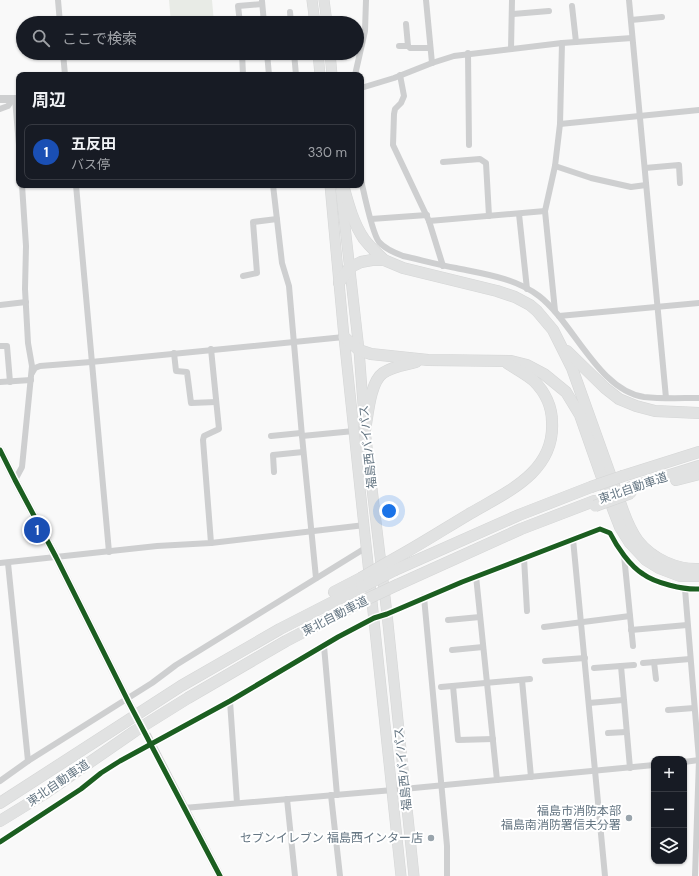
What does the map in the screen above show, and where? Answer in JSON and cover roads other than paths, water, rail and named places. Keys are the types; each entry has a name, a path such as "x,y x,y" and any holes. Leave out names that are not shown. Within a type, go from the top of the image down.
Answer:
{"highway":[{"path":"312,0 314,16"},
{"path":"324,0 326,16"},
{"path":"319,60 320,72"},
{"path":"331,60 332,72"},
{"name":"福島西バイパス","path":"330,188 344,337 360,431 387,614 414,876"},
{"name":"福島西バイパス","path":"342,188 349,268 359,350 360,431 364,525 402,876"},
{"path":"343,188 359,230 365,240 384,260"},
{"path":"339,283 349,268 361,262 384,260 403,268 497,291 515,297 530,305 553,330 572,368 620,505 634,535 644,547 661,559 679,566 699,568"},
{"path":"344,337 359,350 371,354 428,360 518,362 544,374 566,392 580,415 620,527 625,536 640,555 652,564 672,574 680,576 699,576"},
{"path":"560,343 605,388 619,399 636,406 655,411 699,413"},
{"path":"360,431 375,382 382,374 395,367 428,360"},
{"path":"393,566 509,492 532,473 544,458 552,436 550,406 543,393 533,380 504,362"},
{"name":"東北自動車道","path":"0,803 72,758 128,720 334,593 361,582 393,566 591,487 699,452"},
{"name":"東北自動車道","path":"0,822 44,794 135,731 188,698 286,641 365,600 521,529 699,466"},
{"path":"630,490 699,474"}],"street":[{"path":"58,0 59,16"},
{"path":"364,35 366,0"},
{"path":"426,0 432,63"},
{"path":"511,49 513,14 512,0"},
{"path":"629,0 666,398"},
{"path":"239,16 238,6 262,2 263,16"},
{"path":"572,6 576,42"},
{"path":"513,14 549,11"},
{"path":"290,12 290,16"},
{"path":"631,20 662,17"},
{"path":"406,24 408,46"},
{"path":"364,87 400,76 432,63 468,53 632,38"},
{"path":"554,311 545,212 555,166 560,124 562,44"},
{"path":"399,46 408,46 410,48 430,48"},
{"path":"468,53 469,145"},
{"path":"64,60 65,72"},
{"path":"242,60 243,72"},
{"path":"268,60 269,72"},
{"path":"295,60 296,72"},
{"path":"356,72 358,60"},
{"path":"400,76 404,96 401,103 395,109 393,145 428,218 443,266"},
{"path":"0,99 16,99"},
{"path":"0,109 8,106 16,99"},
{"path":"560,124 699,110"},
{"path":"443,162 480,159 486,163 489,216"},
{"path":"645,168 679,165 680,183"},
{"path":"555,166 591,178 631,187 646,185"},
{"path":"15,480 22,467 32,372 26,302 26,233 22,188"},
{"path":"76,188 109,552"},
{"path":"273,188 283,268 289,286 295,341 303,452 316,578"},
{"path":"363,188 377,238 380,243 394,252 403,256 443,266 506,279 539,296 560,316 599,368 616,384 627,391 643,396 699,398"},
{"path":"371,220 489,216 545,212"},
{"path":"520,214 527,289"},
{"path":"243,276 257,274 253,222 277,219"},
{"path":"0,305 26,302"},
{"path":"560,316 699,303"},
{"path":"32,372 35,368 40,366 344,337"},
{"path":"0,346 7,346 10,382"},
{"path":"211,349 219,429 204,436 203,440 211,543"},
{"path":"174,353 176,372 187,372 191,403 216,402"},
{"path":"0,382 31,380"},
{"path":"271,436 360,431"},
{"path":"0,450 56,557 128,701"},
{"path":"274,472 273,455 303,452"},
{"path":"0,563 157,546 211,543 364,525"},
{"path":"0,842 150,740 230,702 374,618 387,614 476,576 600,529 610,533 616,546 636,569 644,575 668,585 684,589 699,589"},
{"path":"573,539 605,876"},
{"path":"0,781 28,761 128,701 183,661 367,547"},
{"path":"624,555 633,646"},
{"path":"524,558 527,610"},
{"path":"8,563 28,761"},
{"path":"476,576 497,780"},
{"path":"684,589 699,760 696,874"},
{"path":"424,598 447,846 447,876"},
{"path":"544,627 630,616"},
{"path":"448,620 480,617"},
{"path":"631,630 687,625"},
{"path":"324,646 340,876"},
{"path":"452,650 483,646"},
{"path":"545,661 585,658"},
{"path":"643,663 690,659"},
{"path":"654,662 656,679"},
{"path":"594,668 634,665"},
{"path":"620,666 630,768"},
{"path":"441,688 530,679"},
{"path":"522,680 531,777"},
{"path":"692,684 699,683"},
{"path":"453,686 458,740 493,739"},
{"path":"589,703 624,700"},
{"path":"230,702 237,804"},
{"path":"668,710 694,708"},
{"path":"608,734 626,732"},
{"path":"150,740 220,876"},
{"path":"687,762 699,760"},
{"path":"184,808 651,765"},
{"path":"287,799 295,876"}],"tunnel":[{"path":"129,703 148,737"}],"place":[{"name":"五反田","path":"37,530"},
{"name":"福島市消防本部 福島南消防署信夫分署","path":"629,818"},
{"name":"セブンイレブン 福島西インター店","path":"431,838"}]}
